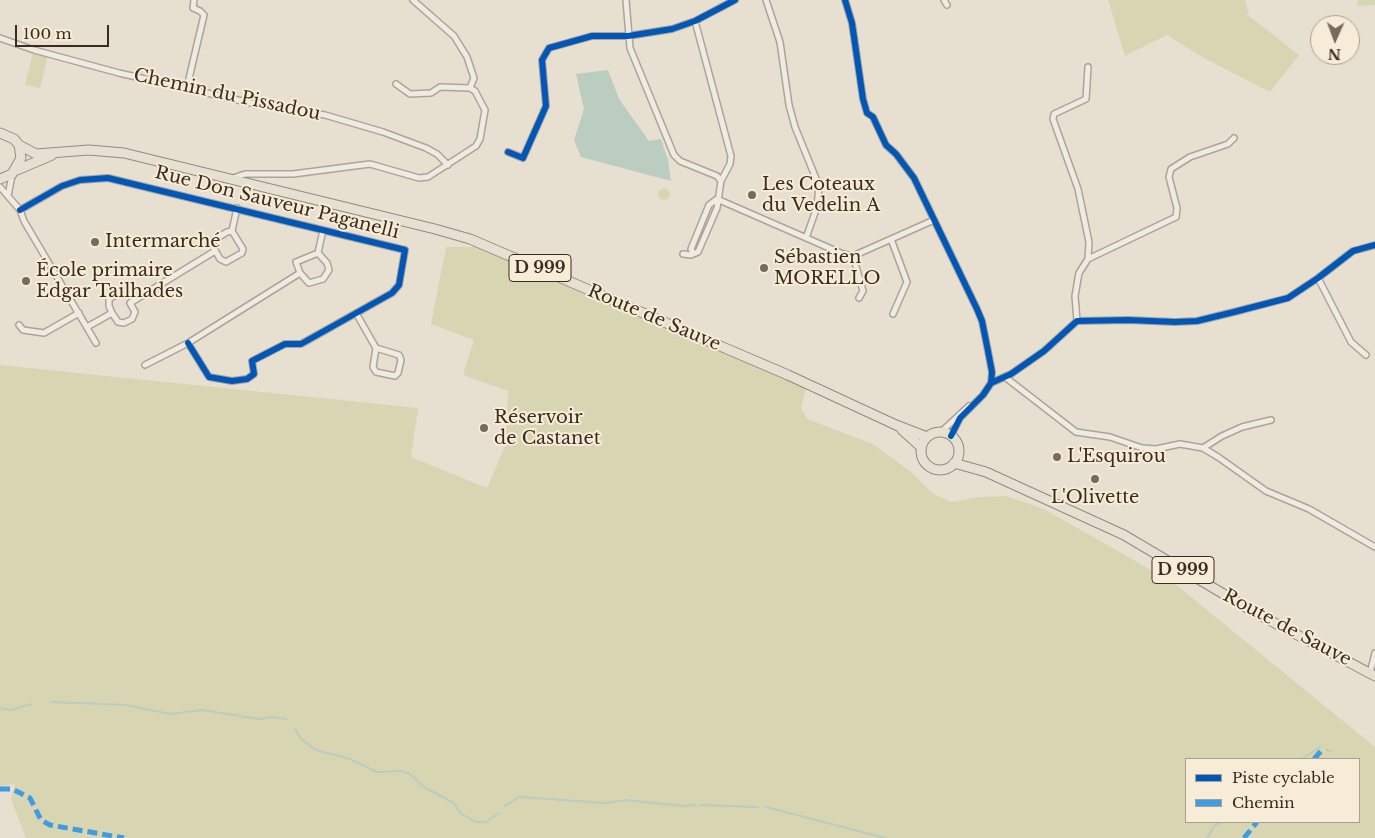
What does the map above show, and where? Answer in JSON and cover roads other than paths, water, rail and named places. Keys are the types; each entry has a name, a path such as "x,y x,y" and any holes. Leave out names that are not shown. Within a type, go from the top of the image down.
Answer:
{"main road":[{"name":"Route de Sauve","path":"0,133 8,135 19,145 36,154 57,154 89,150 124,152 435,228 470,240 788,375 896,425 927,437"},
{"path":"14,172 21,158 19,145"},
{"name":"Route de Sauve","path":"0,179 57,154"},
{"name":"Route de Sauve","path":"896,425 921,447"},
{"path":"941,432 951,436 958,448 954,464 944,470 931,468 923,459 921,447 927,437 941,432"},
{"name":"Route de Sauve","path":"958,448 967,460 986,472 1124,535 1254,612 1372,675"},
{"name":"Route de Sauve","path":"954,464 986,472"}],"street":[{"path":"188,87 204,16 200,11 193,8 194,0"},
{"path":"413,0 454,36 467,56 474,78 470,88"},
{"path":"626,0 628,36 632,52 674,155 680,162 717,176 721,181"},
{"path":"508,152 523,158 546,106 542,60 546,51 582,37 628,36 672,29 695,21 735,0"},
{"path":"766,0 780,42 789,105 795,127 819,186 818,207 806,238"},
{"path":"845,0 852,23 863,99 867,112 873,117 886,145 896,154 914,178 982,321 992,372 991,383 983,395 960,418 951,436"},
{"path":"683,254 698,252 717,208 721,181 730,164 730,156 695,21"},
{"name":"Chemin du Pissadou","path":"0,38 34,50 119,73 188,87 251,103 324,115 383,132 426,148 448,165"},
{"path":"1088,67 1086,99 1054,114 1053,119 1078,189 1089,242 1088,260"},
{"path":"233,178 245,174 293,174 370,164 419,178 428,177 476,146 480,139 485,110 475,91 470,88 440,87 431,93 410,94 396,84"},
{"path":"1076,321 1075,296 1079,273 1088,260 1176,217 1177,208 1169,177 1171,169 1190,157 1228,144 1234,138"},
{"path":"8,196 14,172"},
{"name":"Rue Don Sauveur Paganelli","path":"20,210 62,186 80,180 108,178 405,250 399,285 392,293 301,344 285,344 252,361 254,374 246,379 232,381 209,377 188,342"},
{"path":"0,186 20,210 24,220 96,342"},
{"path":"717,199 806,238 853,256 934,220"},
{"path":"232,231 214,240 212,246 220,260 226,262 242,253 243,248 232,231 237,208"},
{"path":"318,253 323,230"},
{"path":"891,239 907,282 893,314"},
{"path":"991,383 1005,377 1044,351 1076,321 1197,321 1288,298 1318,278 1352,251 1375,245"},
{"path":"135,300 129,293 123,291 109,299 109,306 118,322 124,323 132,319 135,312 130,303 135,300 215,251"},
{"path":"318,253 327,262 329,270 323,279 309,283 300,273 296,262 318,253"},
{"path":"853,256 862,291 859,298"},
{"path":"146,365 188,342 300,273"},
{"path":"1318,278 1351,342 1366,356"},
{"path":"19,325 23,330 44,333 79,313"},
{"path":"88,327 112,313"},
{"path":"356,313 376,348 373,367 376,372 394,376 398,373 401,360 399,354 376,348"},
{"path":"1005,377 1076,432 1110,437 1142,448 1180,444 1202,448 1266,491 1310,510 1375,547"},
{"path":"941,432 961,411 976,402"},
{"path":"1202,448 1242,427 1271,420"},
{"path":"1372,675 1375,653"}],"waterway":[{"path":"52,702 126,705 170,714 202,710 259,719 273,717 286,719"},
{"path":"0,708 11,710 31,704"},
{"path":"295,729 301,739 316,750 350,759 377,772 402,771 410,774 424,787 454,803 460,813 476,822 486,822 499,813"},
{"path":"1304,758 1320,747"},
{"path":"1327,750 1331,751"},
{"path":"505,806 519,797 606,803 626,800 682,806 696,805"},
{"path":"701,805 758,807"},
{"path":"766,807 885,838"},
{"path":"1207,838 1215,825 1220,823"}],"place":[{"name":"Les Coteaux du Vedelin A","path":"752,195"},
{"name":"Intermarché","path":"95,242"},
{"name":"Sébastien MORELLO","path":"764,268"},
{"name":"École primaire Edgar Tailhades","path":"26,281"},
{"name":"Réservoir de Castanet","path":"484,428"},
{"name":"L'Esquirou","path":"1057,457"},
{"name":"L'Olivette","path":"1095,479"}]}
